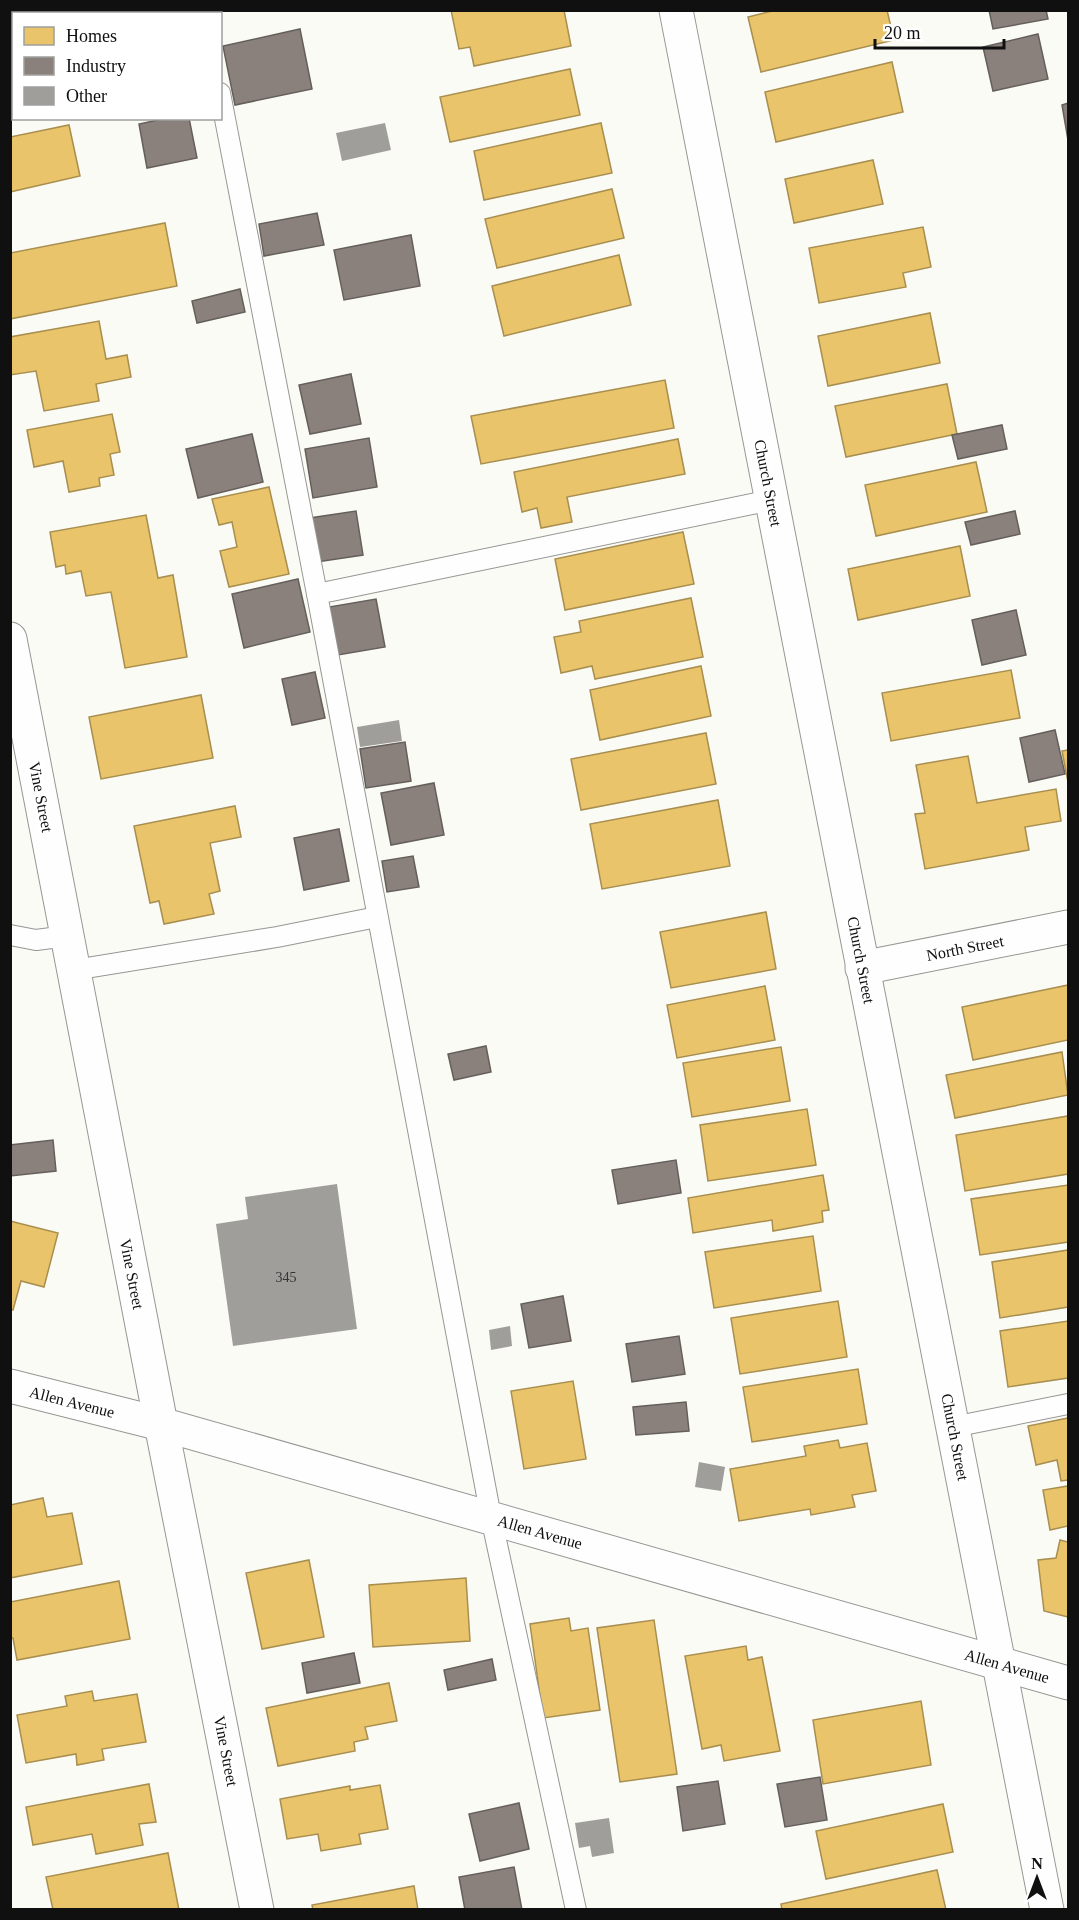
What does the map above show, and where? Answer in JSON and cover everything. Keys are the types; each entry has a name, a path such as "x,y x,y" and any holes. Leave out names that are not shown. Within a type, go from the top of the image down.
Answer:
{"street":[{"name":"Church Street","path":"676,10 1047,1910"},
{"name":"Vine Street","path":"10,639 257,1910"},
{"name":"North Street","path":"862,968 1068,927"},
{"name":"Allen Avenue","path":"10,1386 161,1424 1068,1683"}],"lane":[{"path":"222,103 491,1517 576,1910"},
{"path":"317,594 771,500"},
{"path":"74,970 277,937 377,916"},
{"path":"10,935 36,940 68,936"},
{"path":"954,1427 1068,1404"}],"building: Homes":[{"path":"451,10 564,10 571,46 474,66 470,47 459,49"},
{"path":"776,10 887,10 894,40 761,72 748,17"},
{"path":"10,34 12,34 12,92 10,92"},
{"path":"892,62 903,112 776,142 765,92"},
{"path":"570,69 580,115 450,142 440,97"},
{"path":"601,123 612,173 484,200 474,151"},
{"path":"69,125 80,176 10,192 10,137"},
{"path":"873,160 883,204 794,223 785,179"},
{"path":"612,189 624,238 497,268 485,219"},
{"path":"165,223 177,286 10,319 10,253"},
{"path":"923,227 931,267 903,273 906,287 819,303 809,248"},
{"path":"619,255 631,305 504,336 492,286"},
{"path":"930,313 940,363 828,386 818,336"},
{"path":"99,321 106,359 127,355 131,377 96,384 99,401 44,411 36,371 10,375 10,337"},
{"path":"665,380 674,428 481,464 471,416"},
{"path":"947,384 957,434 846,457 835,406"},
{"path":"112,414 120,452 110,454 114,475 99,478 100,486 69,492 63,461 34,467 27,430"},
{"path":"678,439 685,474 567,497 572,522 541,528 537,508 522,512 514,472"},
{"path":"976,462 987,512 876,536 865,485"},
{"path":"269,487 289,574 229,587 220,551 237,547 232,522 219,525 212,499"},
{"path":"146,515 158,578 173,575 187,657 125,668 111,592 86,596 81,571 66,574 65,565 56,567 50,532"},
{"path":"683,532 694,584 565,610 555,559"},
{"path":"960,546 970,596 858,620 848,569"},
{"path":"691,598 703,657 595,679 592,666 561,673 554,637 581,632 579,621"},
{"path":"701,666 711,716 600,740 590,690"},
{"path":"1011,670 1020,718 891,741 882,693"},
{"path":"201,695 213,758 101,779 89,717"},
{"path":"706,733 716,784 581,810 571,759"},
{"path":"1068,750 1068,782 1062,751"},
{"path":"968,756 977,803 1056,789 1061,821 1025,827 1029,850 925,869 915,814 925,813 916,765"},
{"path":"718,800 730,866 602,889 590,824"},
{"path":"235,806 241,837 210,843 220,891 209,894 214,914 164,924 159,901 150,903 134,826"},
{"path":"766,912 776,969 671,988 660,932"},
{"path":"1068,985 1068,1040 973,1060 962,1007"},
{"path":"765,986 775,1040 677,1058 667,1005"},
{"path":"781,1047 790,1101 692,1117 683,1063"},
{"path":"1062,1052 1068,1095 955,1118 946,1075"},
{"path":"807,1109 816,1165 708,1181 700,1125"},
{"path":"1068,1116 1068,1174 965,1191 956,1135"},
{"path":"823,1175 829,1210 822,1211 823,1222 773,1231 772,1220 693,1233 688,1198"},
{"path":"1068,1185 1068,1242 980,1255 971,1199"},
{"path":"10,1221 58,1233 44,1287 21,1281 13,1310 10,1309"},
{"path":"813,1236 821,1291 714,1308 705,1252"},
{"path":"1068,1250 1068,1307 1000,1318 992,1262"},
{"path":"838,1301 847,1357 740,1374 731,1318"},
{"path":"1068,1321 1068,1378 1008,1387 1000,1331"},
{"path":"858,1369 867,1424 752,1442 743,1387"},
{"path":"573,1381 586,1459 524,1469 511,1391"},
{"path":"1068,1418 1068,1480 1061,1481 1057,1460 1036,1465 1028,1426"},
{"path":"838,1440 840,1448 867,1443 876,1491 852,1495 855,1507 811,1515 810,1509 739,1521 730,1469 806,1456 804,1446"},
{"path":"1068,1486 1068,1526 1050,1530 1043,1490"},
{"path":"43,1498 47,1517 72,1513 82,1564 10,1578 10,1505"},
{"path":"1060,1540 1068,1542 1068,1617 1044,1611 1038,1560 1056,1558"},
{"path":"309,1560 324,1637 262,1649 246,1573"},
{"path":"466,1578 470,1641 373,1647 369,1585"},
{"path":"119,1581 130,1639 17,1660 13,1638 10,1638 10,1602"},
{"path":"569,1618 571,1631 588,1628 600,1710 543,1718 530,1624"},
{"path":"654,1620 677,1774 620,1782 597,1628"},
{"path":"746,1646 748,1660 762,1657 780,1751 724,1761 721,1745 702,1749 685,1656"},
{"path":"389,1683 397,1721 365,1727 368,1739 354,1742 355,1751 278,1766 266,1708"},
{"path":"92,1691 94,1701 137,1694 146,1742 102,1749 104,1760 77,1765 76,1754 26,1763 17,1715 67,1706 65,1696"},
{"path":"921,1701 931,1765 823,1784 813,1720"},
{"path":"149,1784 156,1822 139,1824 143,1845 96,1854 92,1834 33,1845 26,1807"},
{"path":"380,1785 388,1829 359,1834 361,1844 321,1851 318,1834 287,1839 280,1799 350,1786 350,1790"},
{"path":"943,1804 953,1852 826,1879 816,1831"},
{"path":"168,1853 179,1910 53,1910 46,1877"},
{"path":"937,1870 946,1910 782,1910 781,1904"},
{"path":"414,1886 418,1910 313,1910 312,1905"}],"building: Industry":[{"path":"989,10 1046,10 1048,19 993,29"},
{"path":"300,29 312,89 235,105 223,46"},
{"path":"1038,34 1048,79 993,91 983,47"},
{"path":"1068,103 1068,140 1062,105"},
{"path":"158,120 189,120 197,158 147,168 139,124"},
{"path":"317,213 324,245 264,256 259,224"},
{"path":"411,235 420,286 344,300 334,250"},
{"path":"240,289 245,312 197,323 192,301"},
{"path":"351,374 361,424 310,434 299,385"},
{"path":"1002,425 1007,449 958,459 952,435"},
{"path":"252,434 263,482 198,498 186,449"},
{"path":"369,438 377,487 313,498 305,449"},
{"path":"356,511 363,555 317,562 310,518"},
{"path":"1015,511 1020,534 971,545 965,522"},
{"path":"298,579 310,632 244,648 232,594"},
{"path":"376,599 385,647 338,655 329,607"},
{"path":"1016,610 1026,655 982,665 972,620"},
{"path":"315,672 325,718 292,725 282,679"},
{"path":"1055,730 1065,774 1029,782 1020,738"},
{"path":"405,742 411,781 366,788 360,749"},
{"path":"434,783 444,835 391,845 381,793"},
{"path":"339,829 349,881 304,890 294,838"},
{"path":"413,856 419,887 387,892 382,861"},
{"path":"486,1046 491,1072 454,1080 448,1054"},
{"path":"53,1140 56,1171 10,1176 10,1145"},
{"path":"676,1160 681,1193 618,1204 612,1170"},
{"path":"563,1296 571,1341 529,1348 521,1304"},
{"path":"679,1336 685,1374 632,1382 626,1344"},
{"path":"686,1402 689,1431 636,1435 633,1407"},
{"path":"354,1653 360,1683 307,1693 302,1663"},
{"path":"492,1659 496,1680 448,1690 444,1670"},
{"path":"820,1777 827,1820 785,1827 777,1784"},
{"path":"718,1781 725,1824 683,1831 677,1787"},
{"path":"519,1803 529,1849 480,1861 469,1814"},
{"path":"514,1867 522,1910 465,1910 459,1877"}],"building: Other":[{"path":"385,123 391,150 342,161 336,133"},
{"path":"399,720 402,741 360,747 357,727"},
{"path":"337,1184 357,1329 233,1346 216,1224 248,1219 245,1197"},
{"path":"510,1326 512,1346 491,1350 489,1330"},
{"path":"699,1462 725,1467 721,1491 695,1487"},
{"path":"609,1818 614,1853 592,1857 590,1846 579,1848 575,1823"}]}
